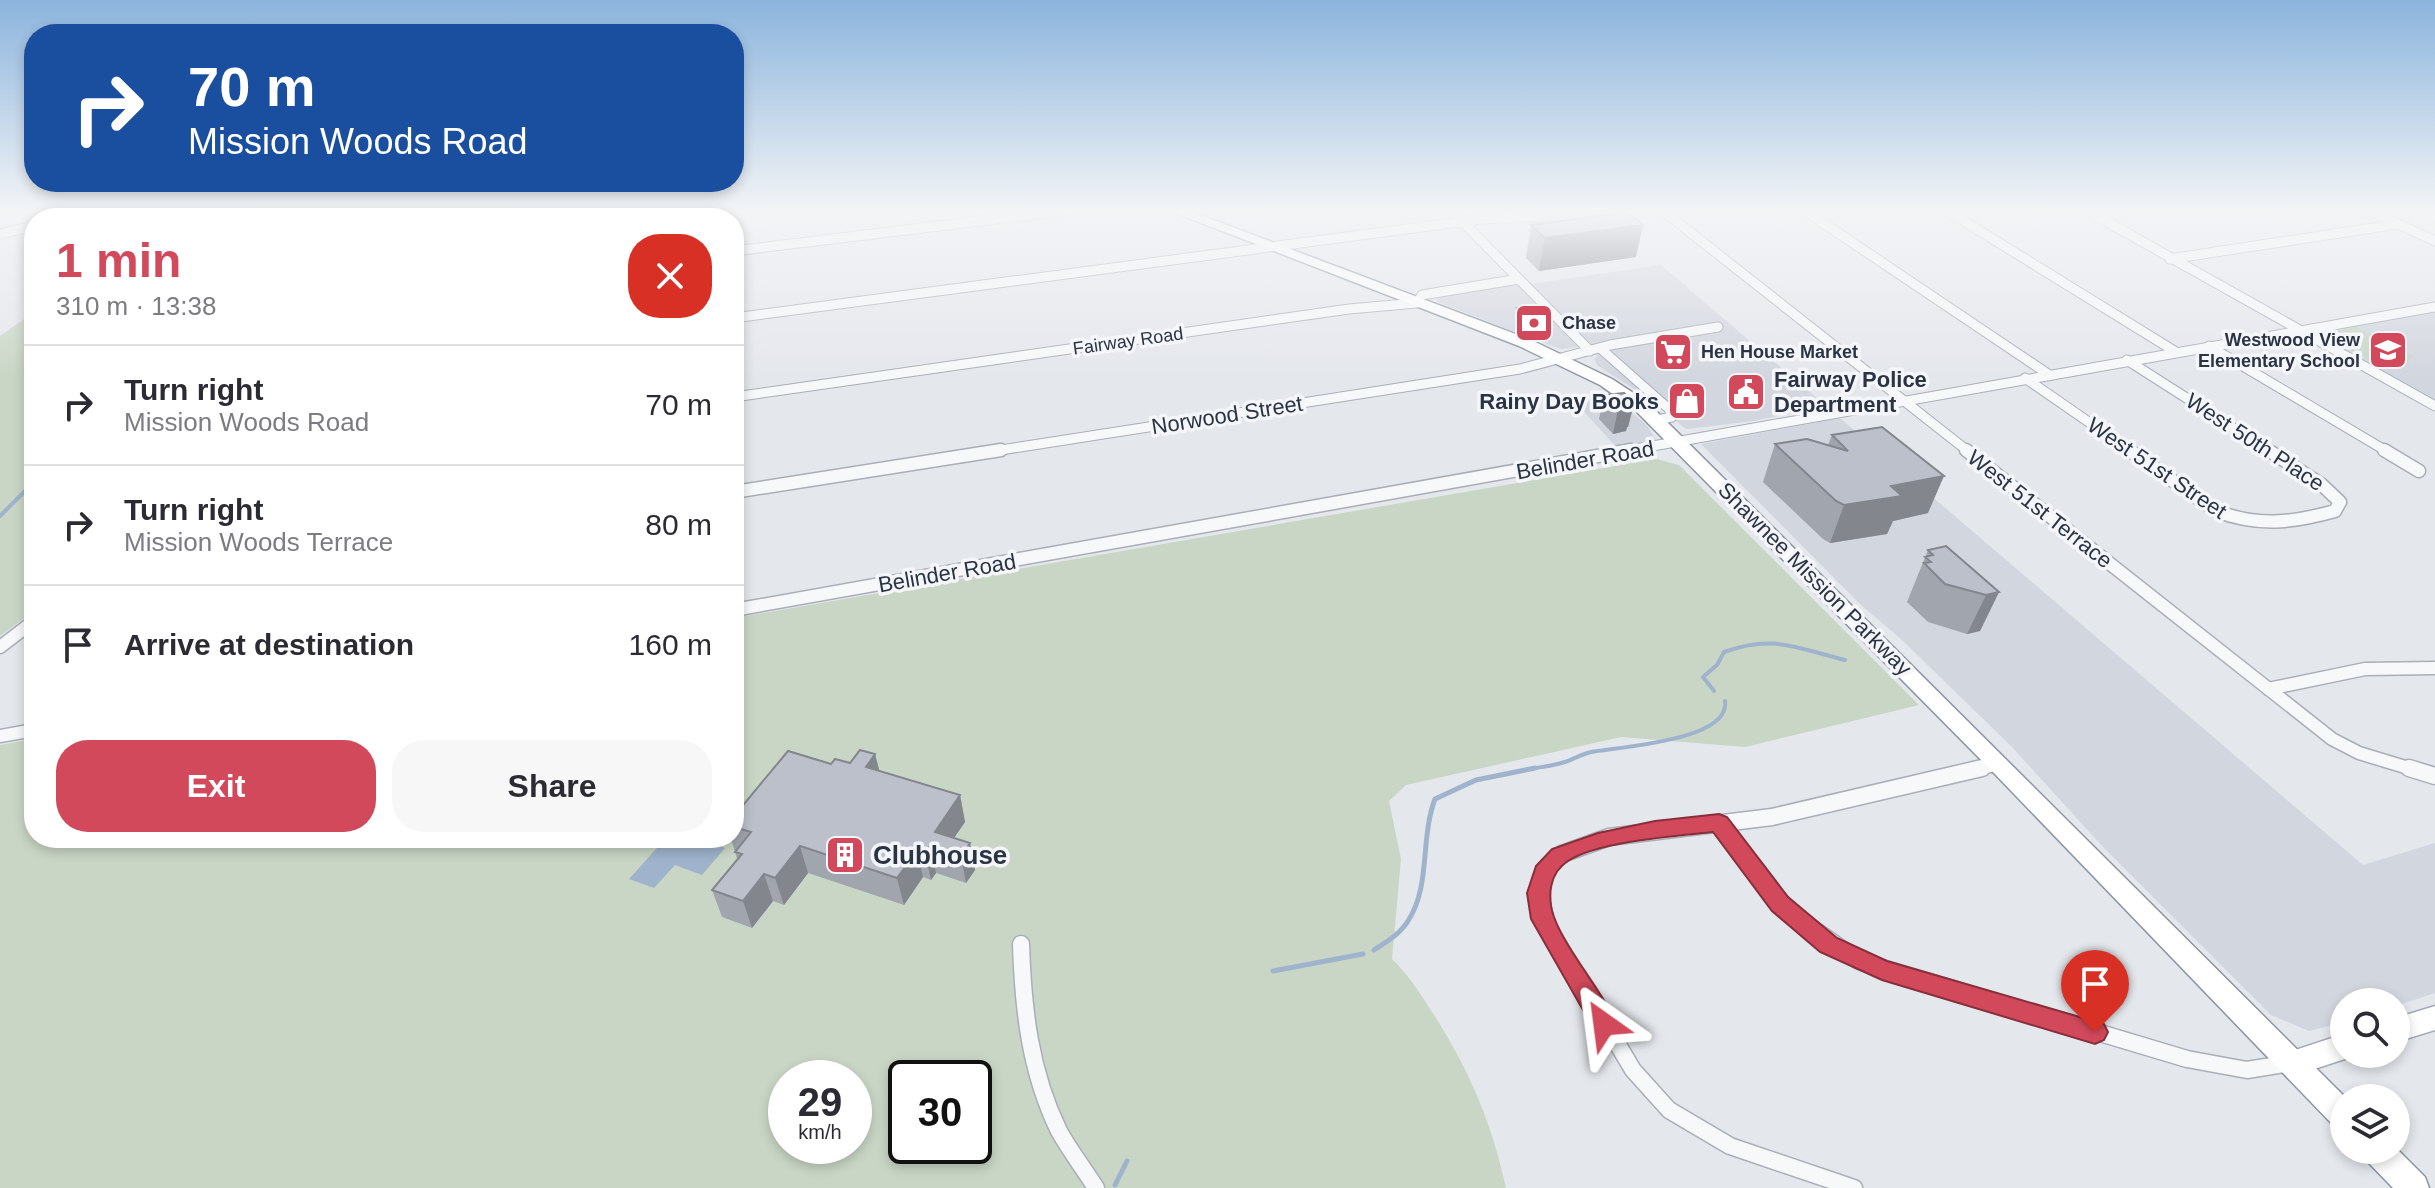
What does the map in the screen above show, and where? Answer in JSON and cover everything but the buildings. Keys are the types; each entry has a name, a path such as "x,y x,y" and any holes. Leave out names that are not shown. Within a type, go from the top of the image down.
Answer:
{"main road":[{"name":"Shawnee Mission Parkway","path":"1319,265 1563,360 1606,382 1657,420 2330,1101"},
{"path":"2410,1026 2435,1018"},
{"path":"2293,1063 2330,1051"},
{"path":"2391,1164 2414,1188"}],"street":[{"path":"744,317 1131,265"},
{"path":"1505,265 1595,350 1669,409 1672,417 1657,420"},
{"name":"West 51st Terrace","path":"1732,265 2332,739 2359,753 2435,776"},
{"path":"1886,265 2048,374"},
{"path":"2036,265 2176,352"},
{"path":"2181,265 2435,406"},
{"name":"Fairway Road","path":"744,396 1363,308 1417,303 1422,295 1519,279"},
{"path":"1363,308 1387,291"},
{"name":"Belinder Road","path":"744,608 1902,399 2435,307"},
{"name":"Norwood Street","path":"744,490 1563,360 1595,350 1718,327"},
{"path":"2209,346 2419,471"},
{"name":"West 50th Place","path":"2127,360 2321,484 2340,502 2335,511 2299,520"},
{"name":"West 51st Street","path":"2025,378 2216,511 2260,526 2299,520"},
{"path":"0,647 24,629"},
{"path":"2268,689 2365,669 2435,668"},
{"path":"0,736 24,732"},
{"path":"1854,1188 1730,1146 1669,1110 1633,1070 1543,919 1538,893 1544,873 1560,855 1598,841 1655,830 1771,817 1999,764"},
{"path":"1719,823 1760,879 1795,919 1829,945 1859,961 2187,1059 2247,1070 2293,1063"},
{"path":"1021,944 1023,1010 1037,1082 1059,1131 1096,1188"}],"shaded area":[{"path":"1662,265 1826,406 1753,421 1686,429 1648,398 1597,365 1594,359 1598,356 1535,293 1530,284"},
{"path":"1510,283 1523,288 1578,347 1560,349 1437,302 1436,298"},
{"name":"Westwood View Elementary School","path":"2435,309 2435,401 2315,335 2313,331"},
{"path":"1612,397 1646,424 1657,441 1620,451 1576,403"},
{"path":"1840,418 2363,865 2435,843 2435,993 2410,1001 2410,988 2330,988 2330,1026 2309,1031 2271,1015 2103,847 2013,748 1902,640 1859,603 1701,444"}],"green space":[{"path":"24,319 24,618 0,636 0,336"},
{"path":"2357,327 2413,356 2405,366 2387,370 2319,334"},
{"path":"1656,459 1679,465 1919,705 1745,747 1621,737 1406,785 1389,801 1401,859 1392,959 1421,995 1460,1059 1487,1121 1506,1188 0,1188 0,745 24,741 24,848 744,848 744,616"}],"water":[{"path":"657,848 725,848 702,875 675,865 654,888 629,879"}],"waterway":[{"path":"0,516 24,492"},
{"path":"1714,691 1703,677 1717,665 1724,652 1742,647 1771,643 1845,660"},
{"path":"1527,770 1563,763 1591,752 1670,740 1692,733 1710,725 1722,714 1725,701"},
{"path":"1527,770 1535,768"},
{"path":"1374,950 1401,930 1415,907 1423,877 1430,814 1435,799 1476,780 1527,770"},
{"path":"1273,971 1363,954"},
{"path":"1115,1185 1127,1161"}],"place":[{"name":"Chase","path":"1534,323"},
{"name":"Westwood View Elementary School","path":"2388,350"},
{"name":"Hen House Market","path":"1673,352"},
{"name":"Fairway Police Department","path":"1746,392"},
{"name":"Rainy Day Books","path":"1687,401"},
{"name":"Clubhouse","path":"845,855"}],"route":[{"path":"1604,1024 1543,919 1538,893 1544,873 1560,855 1598,841 1655,830 1719,823 1780,904 1810,933 1829,945 1882,970 2095,1032"}]}
